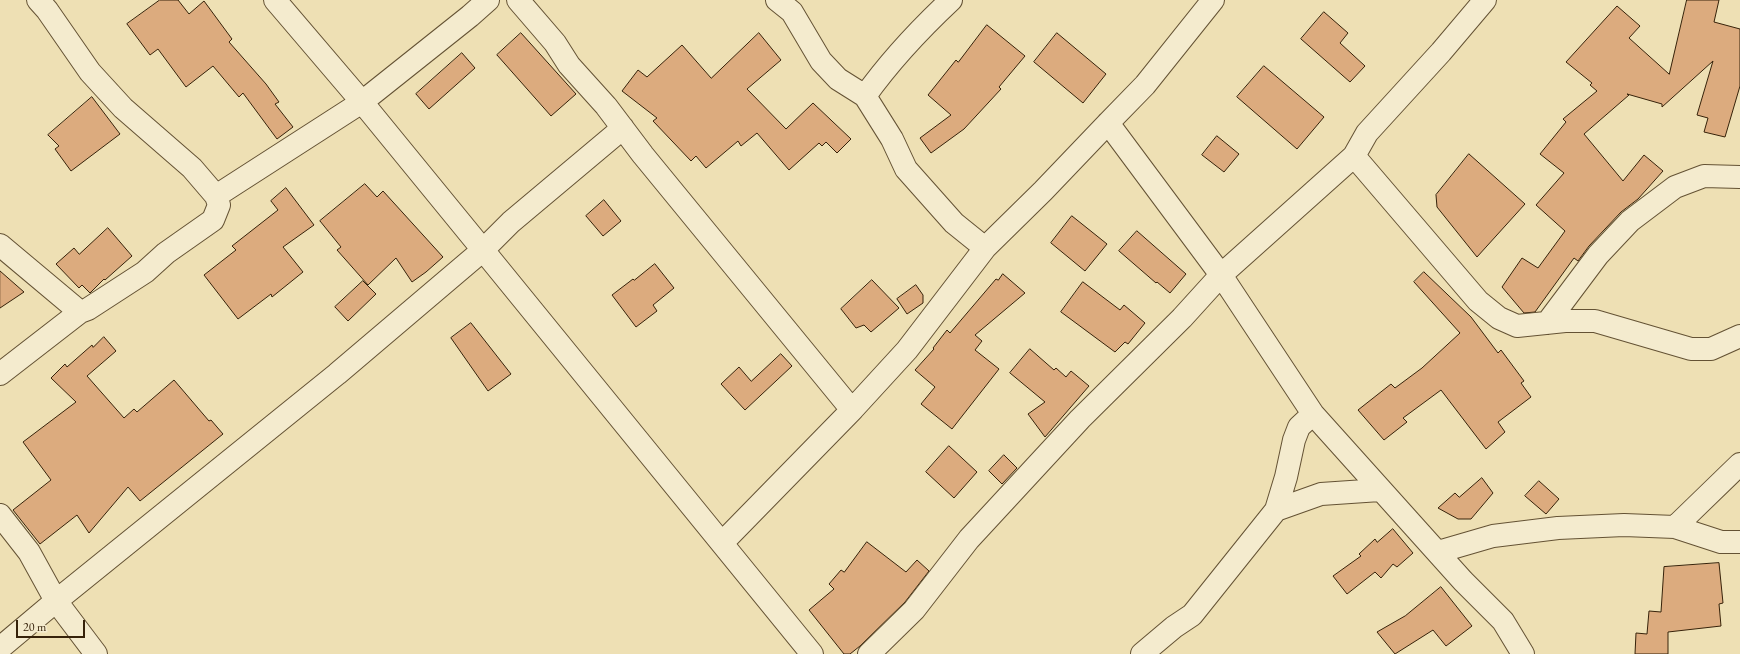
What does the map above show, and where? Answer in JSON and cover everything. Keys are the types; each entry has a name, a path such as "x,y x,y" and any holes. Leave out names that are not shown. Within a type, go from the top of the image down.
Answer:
{"street":[{"path":"0,374 80,312 107,297 145,272 166,253 213,220 219,205 216,196 192,168 123,108 90,72 38,0"},
{"path":"275,0 362,102 812,654"},
{"path":"216,196 362,102 488,0"},
{"path":"518,0 555,43 569,65 606,106 643,155 852,410"},
{"path":"777,0 792,12 812,43 821,61 838,79 865,96 892,139 906,169 954,223 985,248"},
{"path":"865,96 886,67 907,43 951,0"},
{"path":"722,544 852,410 907,350 985,248 1043,191 1108,122 1146,85 1213,0"},
{"path":"869,654 914,610 969,539 985,521 1080,419 1182,318 1221,274 1354,156 1367,132 1441,52 1485,0"},
{"path":"1108,122 1221,274 1313,414 1463,581 1503,621 1523,654"},
{"path":"0,648 337,374 483,250 511,222 623,128"},
{"path":"1354,156 1478,302 1499,318 1517,326 1565,321 1595,321 1691,349 1711,349 1740,336"},
{"path":"1547,323 1598,255 1630,221 1675,187 1704,176 1740,178"},
{"path":"0,245 80,312"},
{"path":"1142,654 1192,614 1276,510 1286,477 1294,440 1299,427 1313,414"},
{"path":"1675,527 1714,491 1740,464"},
{"path":"1276,510 1321,494 1380,490"},
{"path":"0,515 30,552 56,601 96,654"},
{"path":"1438,552 1493,536 1558,528 1624,525 1675,527 1721,542 1740,542"}],"building":[{"path":"160,0 178,0 189,14 204,1 232,39 229,42 266,84 279,102 275,104 293,127 277,139 243,93 239,97 213,66 186,87 158,49 150,55 127,24"},
{"path":"1687,0 1719,0 1714,22 1740,29 1740,86 1725,137 1704,132 1708,118 1697,115 1713,61 1662,107 1662,104 1627,94 1629,95 1584,134 1623,181 1644,155 1663,171 1638,199 1621,212 1589,246 1578,261 1574,258 1535,312 1524,313 1502,287 1522,258 1538,268 1565,231 1536,205 1564,173 1540,154 1566,122 1563,119 1597,91 1590,85 1592,83 1566,62 1617,6 1640,26 1629,38 1669,74"},
{"path":"1324,12 1348,33 1340,43 1365,66 1350,82 1301,39"},
{"path":"987,25 1025,56 999,87 1001,89 964,129 931,153 920,138 951,115 928,95 956,60 958,62"},
{"path":"521,33 576,94 551,116 497,55"},
{"path":"759,33 781,60 747,89 786,129 813,103 851,139 837,153 826,142 822,146 819,143 789,170 757,133 741,146 738,141 706,168 696,156 691,161 653,121 657,118 622,91 638,70 647,77 682,45 711,78"},
{"path":"1057,33 1106,74 1083,103 1034,62"},
{"path":"462,53 475,68 429,109 416,94"},
{"path":"1264,66 1324,117 1297,149 1237,97"},
{"path":"92,97 120,134 71,171 55,149 59,146 48,135"},
{"path":"1217,136 1239,154 1224,172 1202,155"},
{"path":"1469,154 1525,204 1477,257 1437,207 1436,195"},
{"path":"365,184 377,197 383,191 443,257 412,282 396,258 368,285 337,250 341,247 320,221"},
{"path":"286,188 314,225 283,247 303,272 272,297 271,294 238,319 204,275 236,250 232,246 278,210 271,201"},
{"path":"604,200 621,221 603,236 586,216"},
{"path":"1072,216 1107,244 1085,271 1051,243"},
{"path":"108,228 132,256 105,280 104,279 90,293 82,285 79,288 56,264 74,248 79,254"},
{"path":"1137,231 1186,274 1170,293 1119,251"},
{"path":"655,264 674,288 653,305 657,311 636,327 612,295"},
{"path":"0,271 24,292 0,308"},
{"path":"1424,272 1471,317 1498,353 1501,350 1524,381 1521,383 1531,397 1498,422 1505,432 1486,449 1441,390 1403,418 1407,422 1384,440 1358,410 1391,384 1395,388 1422,368 1460,333 1414,282"},
{"path":"1003,274 1025,293 975,335 982,341 975,350 999,369 952,429 921,404 935,387 915,370 934,349 933,348 947,330 950,333 996,279 998,280"},
{"path":"872,280 899,308 871,332 864,325 856,328 841,309"},
{"path":"363,281 376,294 348,321 335,307"},
{"path":"1083,282 1120,310 1124,305 1145,323 1128,344 1125,342 1115,352 1061,312"},
{"path":"916,285 923,295 923,303 907,314 897,299"},
{"path":"471,323 511,374 488,391 451,338"},
{"path":"104,337 116,351 87,376 124,418 134,409 137,412 174,380 209,421 211,420 223,434 140,501 128,487 89,533 77,515 40,544 13,510 51,480 23,442 76,402 51,378 65,364 67,367 92,345 93,347"},
{"path":"1030,349 1054,370 1056,368 1066,377 1071,371 1089,386 1045,437 1028,414 1045,402 1010,373"},
{"path":"781,354 792,366 745,410 721,384 739,367 751,381"},
{"path":"949,446 977,472 954,498 926,472"},
{"path":"1004,455 1017,468 1002,484 989,471"},
{"path":"1482,478 1493,493 1471,519 1458,519 1438,508 1455,493 1459,497"},
{"path":"1539,481 1559,499 1546,514 1525,496"},
{"path":"1393,529 1413,553 1397,567 1393,564 1381,578 1375,572 1347,594 1333,576 1361,556 1359,554 1375,539 1377,542"},
{"path":"867,542 906,572 917,560 929,571 905,602 860,646 850,654 844,654 809,610 834,589 829,584 841,570 844,572"},
{"path":"1719,563 1723,603 1719,604 1721,626 1668,632 1668,654 1635,654 1636,633 1647,634 1649,611 1661,612 1664,567"},
{"path":"1441,587 1472,626 1446,646 1433,630 1395,654 1377,632 1405,616"}]}
